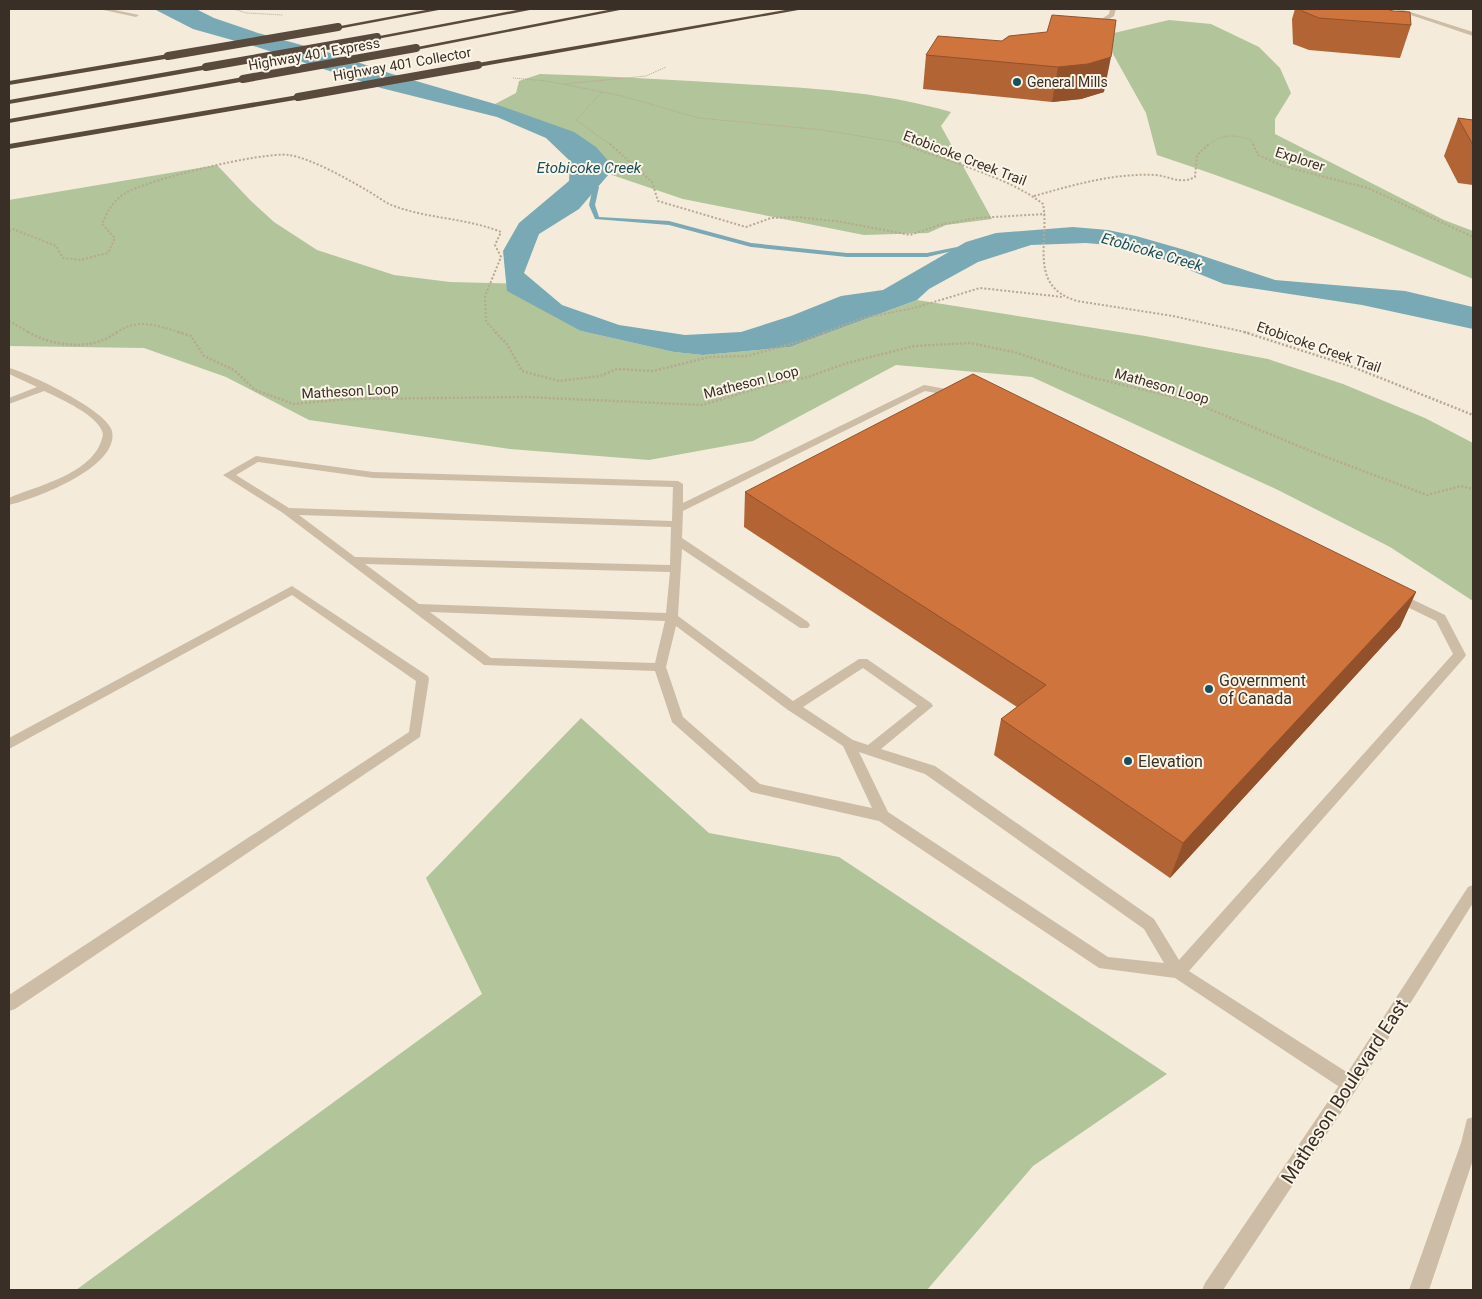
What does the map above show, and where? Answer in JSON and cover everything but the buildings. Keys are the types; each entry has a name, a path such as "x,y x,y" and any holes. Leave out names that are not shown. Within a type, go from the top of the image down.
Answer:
{"highway":[{"path":"9,83 442,9"},
{"name":"Highway 401 Express","path":"9,102 532,9"},
{"name":"Highway 401 Express","path":"9,121 622,9"},
{"name":"Highway 401 Collector","path":"9,147 801,9"}],"street":[{"path":"102,9 136,15"},
{"path":"1090,28 1112,15 1113,9"},
{"path":"1396,9 1473,34"},
{"path":"9,371 45,387 98,418 107,429 108,439 102,451 87,468 9,502"},
{"path":"9,401 45,387"},
{"path":"677,510 924,388 972,396"},
{"path":"660,666 488,662 287,511 228,475 256,459 372,475 678,484 676,569 672,617 660,666 677,720 756,788 882,816 1105,962 1178,972 1350,1084"},
{"path":"287,511 676,524"},
{"path":"677,540 804,625"},
{"path":"352,560 676,569"},
{"path":"9,744 292,590 424,680 415,734 9,1004"},
{"path":"1178,972 1460,655 1441,618 1388,592"},
{"path":"415,608 672,617 793,707 848,743 930,770 1149,924 1178,972"},
{"path":"793,707 862,662 926,706 870,751"},
{"path":"848,743 882,816"},
{"name":"Matheson Boulevard East","path":"1212,1290 1350,1084 1473,891"},
{"path":"1419,1290 1470,1143 1473,1125"}],"path":[{"path":"234,9 246,13 281,14"},
{"path":"561,84 646,76 666,67"},
{"name":"Etobicoke Creek Trail","path":"513,78 561,84 602,92 699,118 823,130 896,142 996,179 1033,196 1043,204 1046,214"},
{"path":"602,92 576,120 612,146 652,182 658,201 746,227 771,218 798,217 842,222 910,234 939,225 978,218 1046,214 1043,264 1047,278 1064,297"},
{"name":"Explorer","path":"1033,196 1111,176 1163,176 1174,182 1187,182 1195,177 1197,155 1212,141 1223,135 1239,135 1250,140 1258,155 1283,166 1368,188 1473,237"},
{"name":"Matheson Loop","path":"9,231 13,229 56,246 63,258 80,260 108,253 115,238 102,224 110,206 127,192 160,180 209,168 288,155 341,177 393,206 424,215 488,226 501,232 495,245 501,257 485,296 486,322 508,344 522,371 559,381 600,376 617,369 653,371 710,357 747,356 805,340 863,318 914,308 980,288 1064,297"},
{"name":"Etobicoke Creek Trail","path":"1064,297 1183,317 1232,329 1357,370 1473,415"},
{"name":"Matheson Loop","path":"9,321 42,340 84,344 107,340 125,326 151,323 191,336 204,356 234,370 255,390 294,404 348,399 526,397 702,405 769,385 808,378 848,363 914,346 970,343 1014,352 1086,376 1190,401 1313,452 1427,495 1462,486 1473,489"}],"green space":[{"path":"1169,20 1211,24 1259,47 1280,68 1291,93 1275,119 1275,134 1444,220 1473,231 1473,279 1277,198 1157,155 1146,113 1108,45 1114,33"},
{"path":"540,74 821,89 873,95 951,112 941,126 992,219 946,225 928,233 864,235 683,199 609,174 611,164 495,104 516,93 519,81"},
{"path":"217,165 274,222 317,250 394,275 450,282 524,284 581,331 674,352 703,355 790,347 917,300 1145,336 1268,359 1343,384 1425,418 1473,443 1473,601 1390,547 1278,490 1032,377 896,365 753,441 649,460 510,449 309,420 226,377 144,348 9,346 9,200"},
{"path":"581,718 709,833 839,857 1167,1074 1033,1166 927,1290 76,1290 482,994 426,878"}],"water":[{"name":"Etobicoke Creek","path":"154,9 196,9 214,18 258,33 334,54 392,74 495,104 574,132 596,147 611,164 609,174 579,209 539,234 524,273 562,305 619,325 685,335 741,332 791,316 841,296 883,290 966,242 996,233 1073,227 1108,230 1136,236 1275,280 1405,291 1473,307 1473,329 1362,305 1224,284 1160,258 1109,245 1086,243 1031,245 978,262 929,289 917,300 790,347 703,355 674,352 581,331 507,291 503,251 519,223 569,181 570,161 546,138 497,117 381,88 257,47 193,29"}],"waterway":[{"path":"596,187 592,205 597,218 669,223 751,245 847,255 927,255 962,248"}],"place":[{"name":"General Mills","path":"1017,82"},
{"name":"Government of Canada","path":"1209,689"},
{"name":"Elevation","path":"1128,761"}]}
